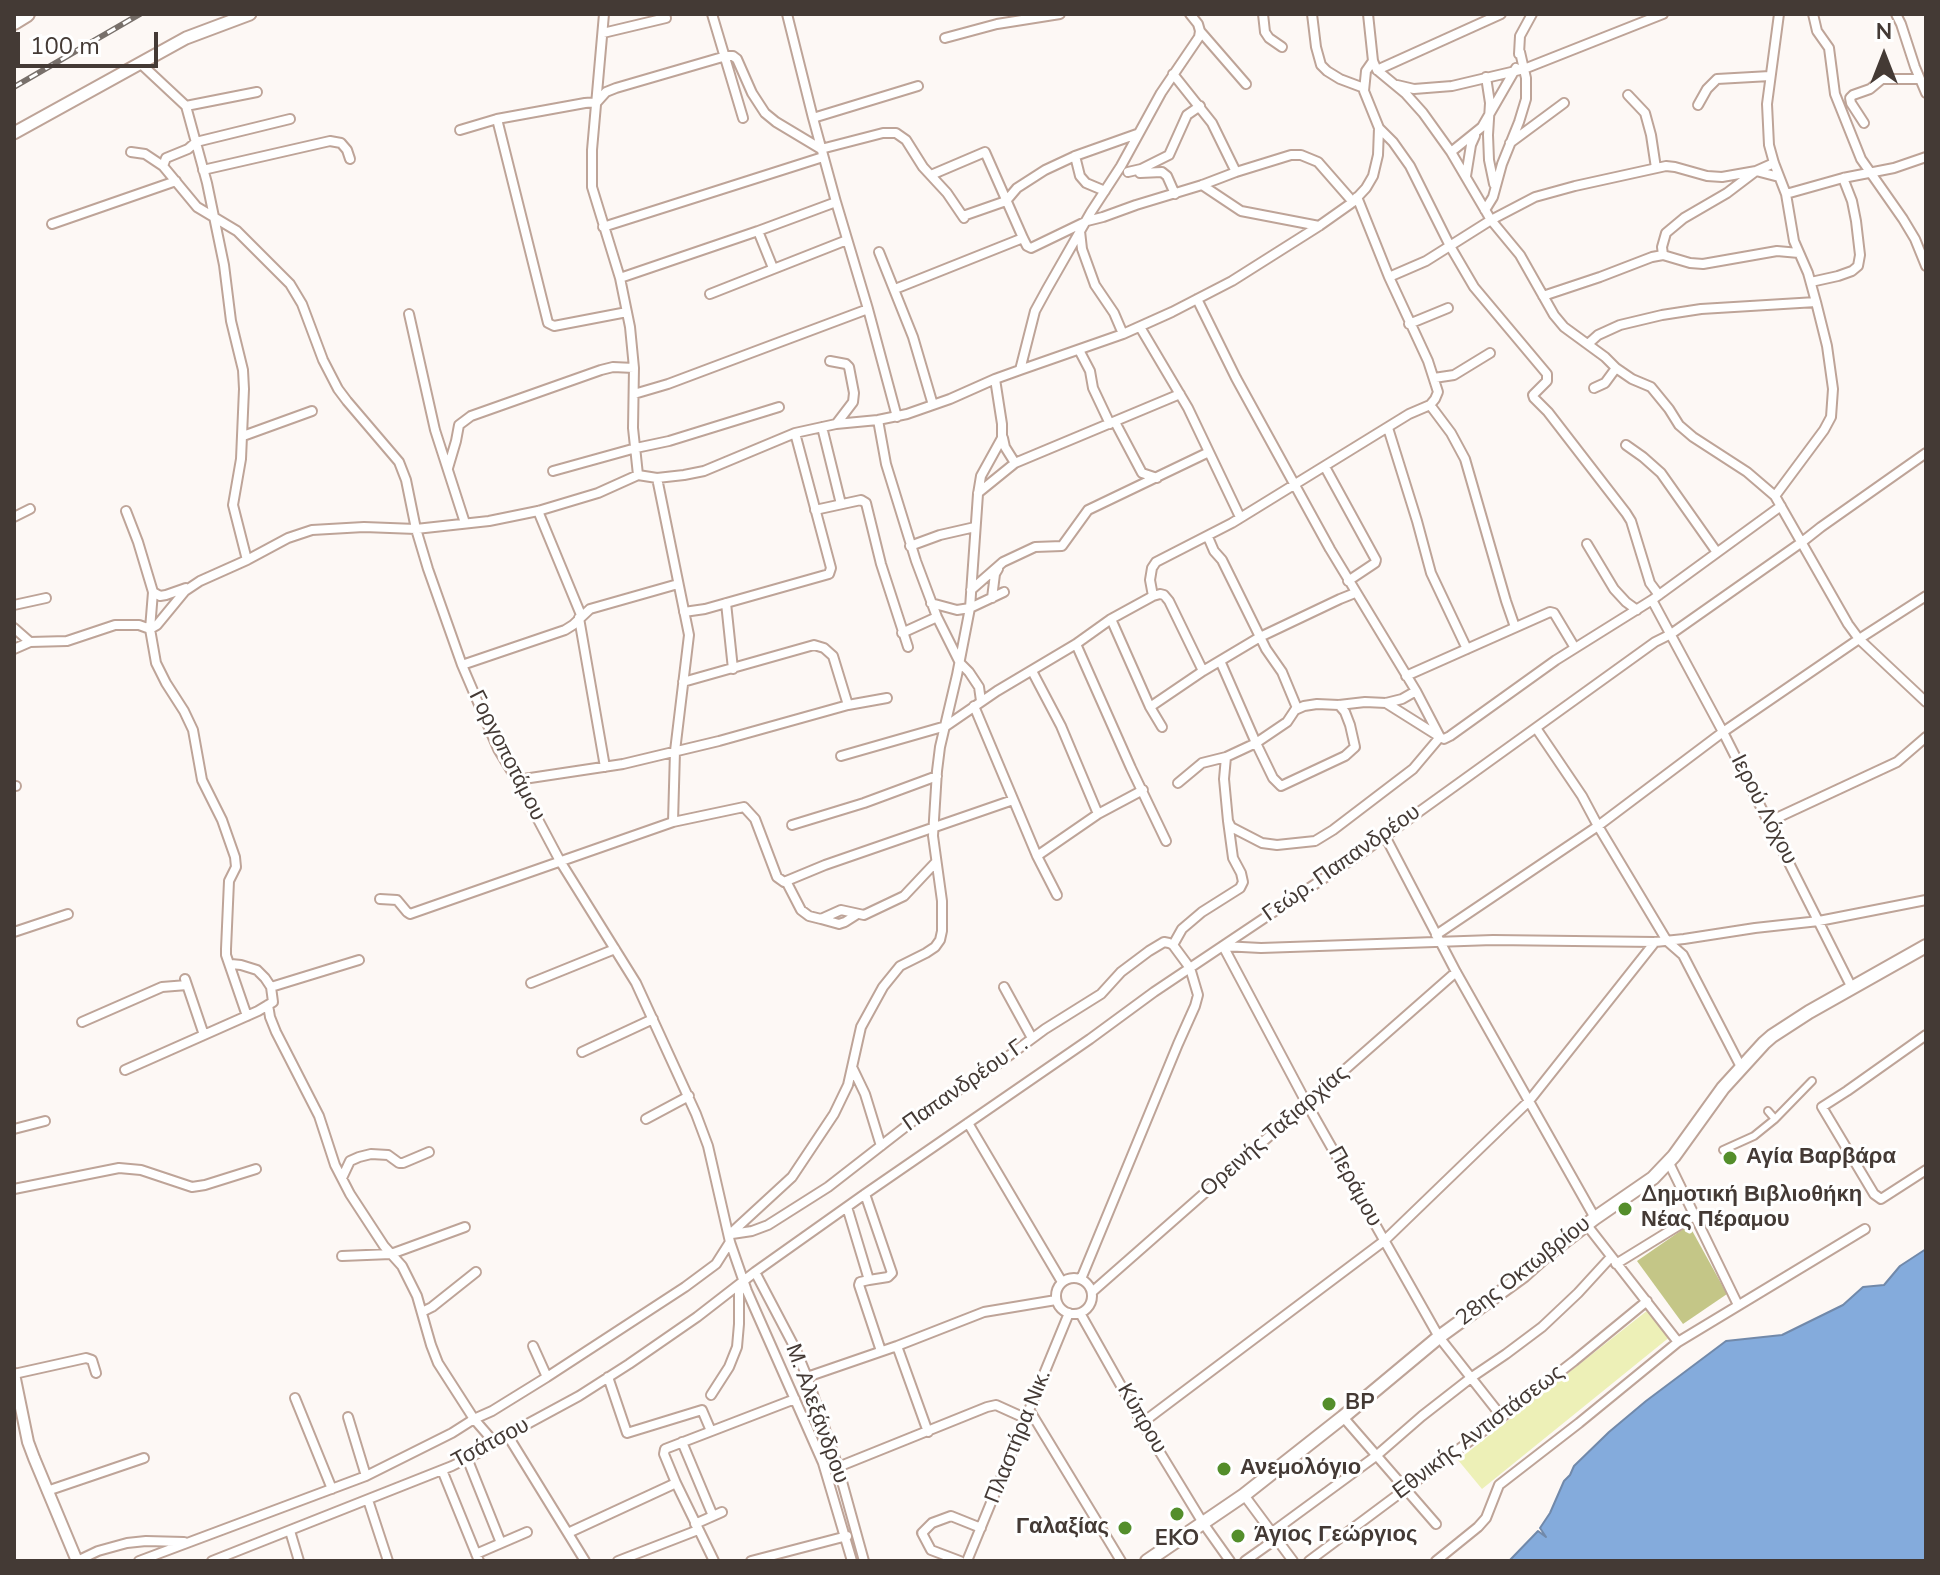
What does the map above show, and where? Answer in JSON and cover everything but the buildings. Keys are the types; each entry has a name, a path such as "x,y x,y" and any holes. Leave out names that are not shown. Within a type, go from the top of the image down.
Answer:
{"highway":[{"path":"14,22 27,14"}],"main road":[{"path":"14,133 186,38 250,14"},
{"name":"28ης Οκτωβρίου","path":"1147,1561 1244,1495 1439,1337 1523,1276 1591,1221 1634,1193 1669,1163 1741,1067 1782,1028 1926,946"}],"street":[{"path":"604,14 591,178 594,199 620,278 634,350 633,428 638,475"},
{"path":"712,14 743,118"},
{"path":"787,14 822,153 897,417"},
{"path":"945,38 997,24 1060,14"},
{"path":"1263,14 1265,32 1282,47"},
{"path":"1312,14 1321,65 1340,79 1364,88"},
{"path":"1378,14 1368,17 1373,61 1377,70 1423,113 1451,152 1491,220 1520,255 1554,315 1564,327 1616,368 1651,387 1686,431 1747,472 1775,496 1848,624 1859,639 1926,702"},
{"path":"1377,70 1501,14"},
{"path":"1485,210 1493,197 1526,99 1527,89 1520,69 1520,36 1532,14"},
{"path":"1395,85 1414,89 1442,87 1520,69 1663,14"},
{"path":"1775,496 1824,430 1833,407 1831,368 1816,302 1794,241 1786,194 1769,145 1770,76 1779,14"},
{"path":"1813,14 1817,31 1829,48 1835,94 1861,159 1903,219 1926,266"},
{"path":"1896,14 1926,93"},
{"path":"1192,15 1200,31 1246,84"},
{"path":"603,33 666,18"},
{"path":"1020,370 1035,311 1080,230 1105,191 1124,169 1138,133 1200,31"},
{"path":"460,130 497,119 597,102 606,92 616,88 733,56 765,113 822,153"},
{"path":"1373,61 1366,71 1364,88 1367,101 1379,128 1410,166 1450,246"},
{"path":"140,63 186,106 224,265 231,321 243,370 243,436 233,505 247,560"},
{"path":"1466,176 1471,145 1477,132 1520,69"},
{"path":"1173,74 1212,123 1236,172"},
{"path":"1698,105 1717,79 1770,76"},
{"path":"1486,77 1490,103 1489,160 1494,190"},
{"path":"1864,123 1851,103 1853,95 1870,89 1882,79 1919,79"},
{"path":"813,118 918,86"},
{"path":"186,106 257,92"},
{"path":"1628,95 1645,113 1656,168"},
{"path":"1510,144 1564,103"},
{"path":"1124,169 1152,164 1169,155 1187,115 1200,106"},
{"path":"131,152 145,154 163,166 166,158 188,149 196,142 290,119"},
{"path":"497,119 548,323 554,326 627,312"},
{"path":"153,592 160,596 173,594 288,538 312,530 364,527 416,529 465,523 538,511 598,493 638,475 657,478 704,471 795,433 836,424 897,417 1123,334 1232,281 1355,200 1373,176 1379,128"},
{"path":"1451,152 1477,132"},
{"path":"603,227 883,133 896,133 906,140 964,217 1006,201 1029,179 1075,156 1138,133"},
{"path":"203,170 330,141 341,143 350,159"},
{"path":"931,175 985,152 1023,238 1031,248 1087,221 1291,155 1301,155 1318,162 1355,200 1428,361 1438,392 1435,399 1430,405 1409,414 1208,537 1156,562 1150,580 1153,596"},
{"path":"1075,156 1080,176 1086,183 1105,191"},
{"path":"1786,194 1894,168 1926,157"},
{"path":"1663,255 1666,233 1673,226 1756,171 1774,163"},
{"name":"Γοργοποτάμου","path":"163,166 197,207 237,231 290,284 302,304 323,360 338,389 399,462 428,569 462,665 498,749 560,861 636,983 689,1096 708,1146 730,1238 744,1280"},
{"path":"1389,277 1426,261 1491,220 1535,197 1656,168 1675,167 1722,177 1756,171 1779,177"},
{"path":"1124,169 1136,173 1162,172 1175,194"},
{"path":"1811,282 1838,276 1858,266 1860,255 1856,221 1843,178"},
{"path":"52,224 176,181"},
{"path":"1202,185 1241,211 1319,226"},
{"path":"620,278 836,202"},
{"path":"1080,230 1082,249 1095,285 1114,313 1123,334"},
{"path":"758,231 773,268"},
{"path":"895,289 1023,238"},
{"path":"710,294 847,240"},
{"name":"Ιερού Λόχου","path":"1450,246 1474,287 1547,374 1547,381 1533,395 1534,398 1631,521 1650,583 1671,634 1852,988"},
{"path":"1543,296 1663,255 1703,264 1777,251 1799,253"},
{"path":"879,252 913,337 933,405"},
{"path":"1197,299 1294,485 1440,737"},
{"path":"1588,344 1598,335 1620,325 1662,315 1701,309 1816,302"},
{"path":"1409,324 1448,308"},
{"path":"634,394 868,309"},
{"path":"409,314 431,415 465,523"},
{"path":"1140,327 1180,394 1240,517"},
{"path":"1079,350 1090,371 1093,388 1142,473 1157,478"},
{"path":"1434,378 1454,375 1490,353"},
{"path":"830,361 849,367 854,393 853,402 836,424"},
{"path":"448,468 459,425 471,416 601,370 634,368"},
{"path":"1594,388 1605,383 1616,368"},
{"path":"995,379 1002,438 1015,463"},
{"path":"978,494 1015,463 1180,394"},
{"path":"853,402 865,421"},
{"path":"1430,405 1465,459 1515,627"},
{"path":"553,471 715,428 779,407"},
{"path":"243,436 312,411"},
{"path":"878,420 886,464 910,546 931,603 960,663 979,687 977,704 1013,800 1057,895"},
{"path":"822,427 841,504"},
{"path":"1388,428 1431,573 1467,649"},
{"path":"684,612 829,574 831,568 795,433"},
{"path":"139,1561 366,1476 422,1450 492,1411 716,1264 730,1238 802,1164 834,1114 848,1085 861,1027 883,987 900,966 926,953 940,940 943,915 933,828 940,747 970,608 981,476 1002,438"},
{"path":"1626,445 1661,473 1716,551"},
{"path":"971,590 1003,562 1035,547 1062,546 1088,510 1209,452"},
{"name":"Γεώρ. Παπανδρέου","path":"744,1280 1190,968 1385,836 1926,453"},
{"path":"1325,467 1376,560 1348,581"},
{"path":"657,478 689,635 675,751 673,822"},
{"path":"815,510 861,500 866,503 878,553 908,647"},
{"path":"1386,703 1444,739 1575,648 1656,597 1781,506"},
{"path":"14,517 30,509"},
{"path":"126,511 153,592 150,629 156,663 193,730 202,780 222,820 235,857 236,867 229,881 226,955 247,1016"},
{"path":"538,511 580,617 605,767"},
{"path":"910,546 975,527"},
{"path":"1208,537 1260,637 1282,672 1297,708"},
{"path":"1587,544 1614,589 1637,610"},
{"path":"992,598 998,568"},
{"path":"14,649 30,642 67,641 115,625 139,625 150,629 157,625 185,591 200,581"},
{"path":"462,665 565,630 595,607 678,584"},
{"path":"931,603 957,610 970,608 1004,592"},
{"path":"1150,707 1260,637 1355,593"},
{"path":"841,756 946,726 1111,619 1153,596 1164,595 1169,601 1203,671"},
{"path":"1439,938 1598,826 1723,732 1926,597"},
{"path":"14,605 46,598"},
{"path":"726,603 733,669"},
{"path":"1406,676 1544,613 1554,613 1575,648"},
{"path":"902,633 937,617"},
{"path":"1111,619 1162,727"},
{"path":"14,628 30,642"},
{"path":"1076,644 1166,841"},
{"path":"683,682 814,645 824,648 833,656 848,705"},
{"path":"1221,663 1256,743 1277,784 1281,786 1345,756 1355,747 1350,725 1339,705"},
{"path":"1032,671 1061,726 1098,814"},
{"path":"1178,783 1202,763 1226,757 1256,743 1287,722 1297,708 1317,704 1386,703 1416,691"},
{"path":"517,780 605,767 848,705 887,698"},
{"path":"1536,728 1582,796 1667,941 1683,955 1741,1067"},
{"path":"1228,821 1240,833 1262,843 1277,845 1315,841 1413,769 1440,737"},
{"path":"1768,822 1897,762 1926,737"},
{"path":"1081,1279 1195,1006 1198,995 1190,968 1173,945 1182,929 1240,888 1243,882 1233,858 1224,779 1226,757"},
{"path":"792,825 937,776"},
{"path":"1037,856 1098,814 1143,790"},
{"path":"380,899 397,900 410,914 673,822 744,807 755,819 777,877 780,881 786,881 1013,800"},
{"path":"1385,836 1591,1221 1614,1260 1678,1342"},
{"path":"786,881 804,913 821,919 841,910 864,915 904,896 937,862"},
{"path":"1223,946 1261,948 1439,938 1655,942 1819,921 1926,900"},
{"path":"14,932 68,914"},
{"name":"Παπανδρέου Γ.","path":"730,1238 783,1217 828,1187 918,1117 1101,994 1121,972 1149,951 1164,942 1173,945"},
{"path":"1142,1423 1384,1241 1529,1101 1655,942"},
{"name":"Περάμου","path":"1223,946 1307,1104 1439,1337 1502,1417"},
{"path":"531,983 615,949"},
{"path":"271,987 359,960"},
{"path":"125,1070 273,1002 271,987 257,970 231,964"},
{"name":"Ορεινής Ταξιαρχίας","path":"1092,1292 1456,972"},
{"path":"82,1022 162,987 186,982 204,1035"},
{"path":"1004,987 1032,1038"},
{"path":"268,1005 276,1032 319,1116 335,1165 356,1206 402,1266 422,1312 438,1363 474,1419 494,1442"},
{"path":"582,1052 653,1019"},
{"path":"1926,1035 1822,1107 1874,1194 1881,1199 1926,1170"},
{"path":"852,1068 865,1094 881,1146"},
{"path":"1723,1150 1754,1136 1812,1081"},
{"path":"646,1119 689,1096"},
{"path":"1768,1111 1775,1119"},
{"path":"14,1129 45,1121"},
{"path":"968,1123 1062,1282"},
{"path":"342,1178 353,1159 371,1154 388,1155 403,1163 429,1152"},
{"path":"1669,1163 1738,1305"},
{"path":"14,1189 119,1168 141,1170 192,1187 256,1169"},
{"path":"865,1194 892,1273 888,1277 860,1282 859,1289 881,1351"},
{"path":"847,1207 869,1280"},
{"path":"1245,1561 1422,1416 1542,1327 1614,1260 1694,1216"},
{"path":"342,1256 391,1254 465,1227"},
{"path":"1436,1561 1486,1518 1499,1485 1678,1342 1865,1229"},
{"path":"422,1312 476,1272"},
{"name":"Μ. Αλεξάνδρου","path":"755,1272 807,1377 838,1467 864,1561"},
{"path":"1070,1278 1081,1279 1092,1292 1091,1305 1080,1313 1069,1313 1062,1309 1056,1294 1062,1282 1070,1278"},
{"path":"711,1395 729,1367 737,1347 739,1293 744,1280"},
{"name":"Μ. Αλεξάνδρου","path":"744,1280 823,1463 852,1561"},
{"name":"Τσάτσου","path":"212,1561 442,1470 484,1450 608,1377 697,1317 744,1280"},
{"path":"807,1377 984,1312 1056,1300"},
{"name":"Εθνικής Αντιστάσεως","path":"1309,1561 1502,1417 1647,1301"},
{"name":"Πλαστήρα Νικ.","path":"967,1561 1069,1313"},
{"name":"Κύπρου","path":"1080,1313 1142,1423 1230,1561"},
{"path":"533,1346 547,1377"},
{"path":"897,1346 928,1432"},
{"path":"96,1373 92,1360 86,1358 15,1380 28,1442 77,1561 127,1543 189,1542"},
{"path":"608,1377 627,1433 702,1410 711,1431"},
{"path":"295,1398 332,1489"},
{"path":"714,1561 676,1483 664,1454 665,1449 795,1399"},
{"path":"838,1467 987,1407 996,1405 1028,1415 1121,1561"},
{"path":"348,1417 366,1476"},
{"path":"1343,1417 1436,1524"},
{"path":"508,1436 585,1561"},
{"path":"618,1561 696,1527 718,1514 682,1442"},
{"path":"47,1491 144,1458"},
{"path":"467,1458 501,1543"},
{"path":"442,1470 477,1557 527,1532"},
{"path":"568,1533 676,1483"},
{"path":"1244,1495 1293,1561"},
{"path":"368,1500 388,1561"},
{"path":"960,1561 931,1550 922,1533 932,1523 951,1516 981,1528"},
{"path":"290,1531 299,1561"},
{"path":"751,1561 857,1534"}],"green space":[{"path":"1689,1225 1727,1294 1683,1324 1637,1261"},
{"path":"1648,1310 1671,1336 1482,1489 1458,1460"}],"water":[{"path":"1926,1249 1926,1561 1509,1561 1538,1531 1546,1537 1540,1528 1574,1466 1646,1401 1726,1341 1782,1335 1843,1305 1863,1287 1884,1285 1900,1266"}],"railway":[{"path":"14,87 140,14"}],"place":[{"name":"Αγία Βαρβάρα","path":"1730,1158"},
{"name":"Δημοτική Βιβλιοθήκη Νέας Πέραμου","path":"1625,1209"},
{"name":"BP","path":"1329,1404"},
{"name":"Ανεμολόγιο","path":"1224,1469"},
{"name":"EKO","path":"1177,1514"},
{"name":"Γαλαξίας","path":"1125,1528"},
{"name":"Άγιος Γεώργιος","path":"1238,1536"}]}
